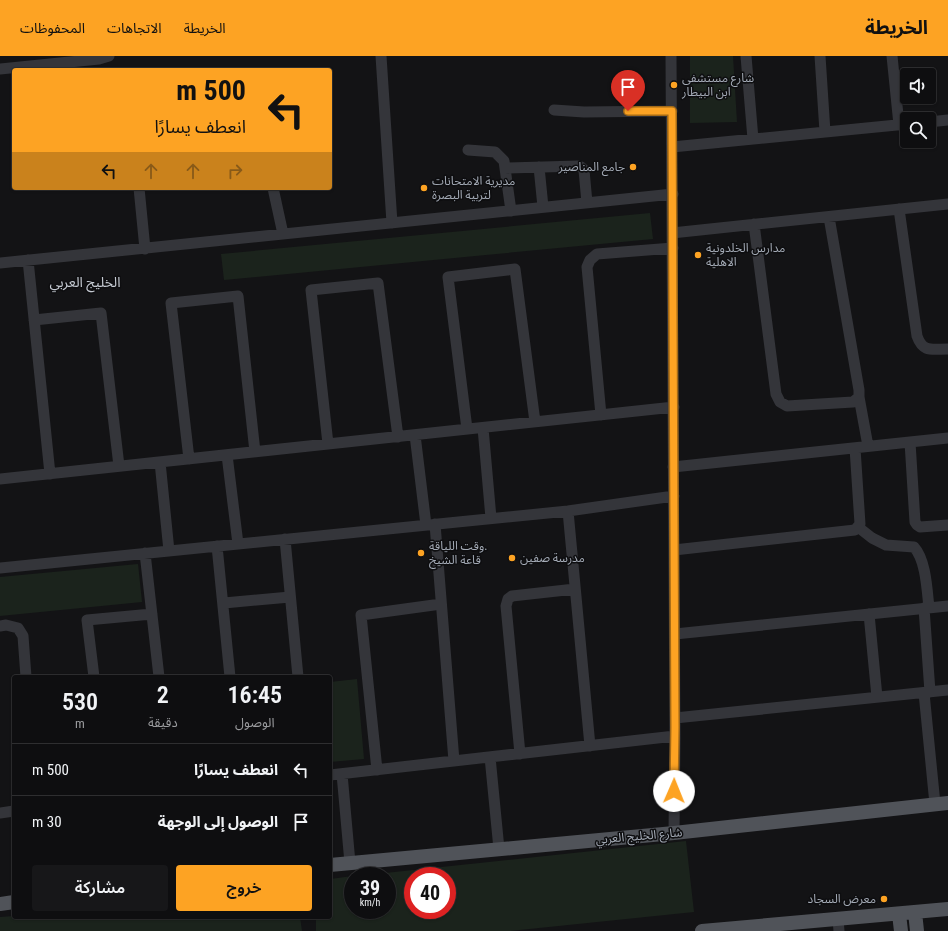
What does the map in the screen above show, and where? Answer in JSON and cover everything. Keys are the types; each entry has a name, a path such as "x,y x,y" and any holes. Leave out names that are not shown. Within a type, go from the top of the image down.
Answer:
{"main road":[{"name":"شارع الخليج العربي","path":"332,865 674,833 942,803"},
{"path":"702,931 839,925 899,914 948,909"},
{"path":"915,912 917,931"},
{"path":"899,914 901,931"}],"street":[{"path":"0,69 99,59 109,56"},
{"path":"381,56 392,223"},
{"path":"672,56 675,634 674,833"},
{"path":"746,56 753,139"},
{"path":"820,56 825,132"},
{"path":"892,56 901,112"},
{"path":"554,110 584,112 672,111"},
{"path":"936,121 948,120"},
{"path":"672,147 900,124"},
{"path":"468,150 495,152 504,162 511,210"},
{"path":"539,167 543,207"},
{"path":"505,168 581,167 584,170 587,203"},
{"path":"139,190 145,249"},
{"path":"273,190 283,234"},
{"path":"0,263 673,194"},
{"path":"672,233 948,204"},
{"path":"899,209 917,336 920,344 925,349 948,349"},
{"path":"830,217 868,446"},
{"path":"754,224 776,394 780,402 787,406 853,402 859,397"},
{"path":"601,415 587,266 590,260 597,254 673,248"},
{"path":"28,260 50,474"},
{"path":"467,429 448,277 515,269 535,422"},
{"path":"328,444 311,290 378,283 398,437"},
{"path":"189,459 171,304 238,296 255,452"},
{"path":"34,320 101,313 118,466"},
{"path":"0,479 674,407"},
{"path":"483,428 491,518"},
{"path":"415,435 441,604 454,761"},
{"path":"673,467 948,438"},
{"path":"910,442 915,522 920,527 948,525"},
{"path":"674,550 850,531 858,527 860,524 855,448"},
{"path":"227,455 238,544"},
{"path":"160,462 169,551"},
{"path":"0,568 568,511 674,496"},
{"path":"568,511 574,589 590,746"},
{"path":"858,527 880,543 886,545 914,547 919,552 923,564 927,608 927,692 942,803"},
{"path":"285,539 298,675"},
{"path":"217,546 224,603 230,675"},
{"path":"145,553 159,675"},
{"path":"520,754 506,606 508,599 512,596 574,589"},
{"path":"224,603 290,597"},
{"path":"377,770 361,615 441,604"},
{"path":"675,634 948,606"},
{"path":"94,675 87,620 152,614"},
{"path":"869,614 877,697"},
{"path":"0,626 6,625 18,628 23,636 26,675"},
{"path":"675,718 948,690"},
{"path":"332,775 675,736"},
{"path":"490,757 499,849"},
{"path":"342,774 350,863"},
{"path":"0,813 12,811"}],"shaded area":[{"path":"690,56 733,56 737,122 690,123"},
{"path":"650,213 653,239 224,280 221,254"},
{"path":"138,564 142,602 0,616 0,577"},
{"path":"357,679 364,759 332,762 332,682"},
{"path":"686,841 694,912 510,931 316,931 316,919 332,919 332,879 344,877 344,919 396,919 396,872 404,871 404,919 456,919 456,867 442,867"},
{"path":"12,916 12,919 300,919 302,931 0,931 0,917"}],"place":[{"name":"شارع مستشفى ابن البيطار","path":"674,85"},
{"name":"جامع المناصير","path":"633,167"},
{"name":"مديرية الامتحانات لتربية البصرة","path":"424,188"},
{"name":"مدارس الخلدونية الاهلية","path":"698,255"},
{"name":"وقت اللياقة. قاعة الشيخ","path":"421,553"},
{"name":"مدرسة صفين","path":"512,558"},
{"name":"معرض السجاد","path":"884,899"}],"district":[{"name":"الخليج العربي","path":"85,282"}],"route":[{"path":"628,111 672,111 674,791"}]}
